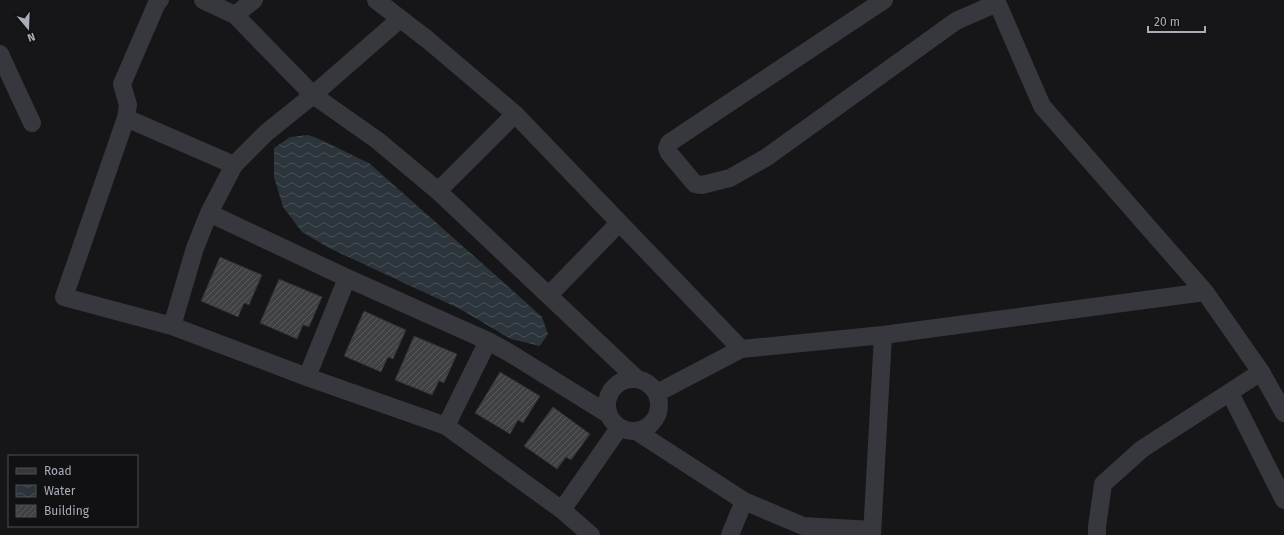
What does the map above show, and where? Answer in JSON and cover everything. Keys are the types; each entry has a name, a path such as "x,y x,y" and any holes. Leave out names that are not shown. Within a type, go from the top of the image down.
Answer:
{"street":[{"path":"160,0 157,2 122,84 128,105 126,118 64,297 172,326 307,377 446,426 562,510 591,535"},
{"path":"203,0 235,15 313,95 377,140 438,191 637,379"},
{"path":"235,15 254,0"},
{"path":"376,0 428,40 515,114 741,349"},
{"path":"884,0 669,143 669,153 695,184 702,185 730,178 767,157 956,21 996,2 1042,106 1205,292 1261,372 1284,413"},
{"path":"172,326 195,248 209,213 234,165 266,133 313,95 400,19"},
{"path":"0,54 32,123"},
{"path":"438,191 515,114"},
{"path":"126,118 234,165"},
{"path":"209,213 508,352 608,414"},
{"path":"549,295 619,223"},
{"path":"307,377 347,278"},
{"path":"658,393 741,349 883,335 1205,292"},
{"path":"562,510 628,430 644,429 651,425 656,418 660,402 658,393 646,381 637,379 628,379 620,382 613,388 608,396 606,405 608,414 613,422 628,430 744,501 803,526 872,533 883,335"},
{"path":"446,426 488,342"},
{"path":"1097,535 1103,484 1142,450 1261,372"},
{"path":"1230,393 1284,500"},
{"path":"730,535 744,501"}],"water":[{"path":"308,135 369,163 542,317 548,334 540,346 511,339 460,309 329,248 302,232 283,207 274,177 274,148 290,137"}],"building":[{"path":"220,257 262,275 249,305 244,303 238,317 201,301"},
{"path":"279,279 322,297 309,327 303,325 297,339 260,323"},
{"path":"364,311 406,330 393,359 388,357 381,372 344,356"},
{"path":"414,336 457,354 444,383 439,381 432,395 395,380"},
{"path":"500,372 540,396 523,423 518,420 510,434 475,413"},
{"path":"553,407 590,434 571,460 566,457 557,469 524,446"}]}
